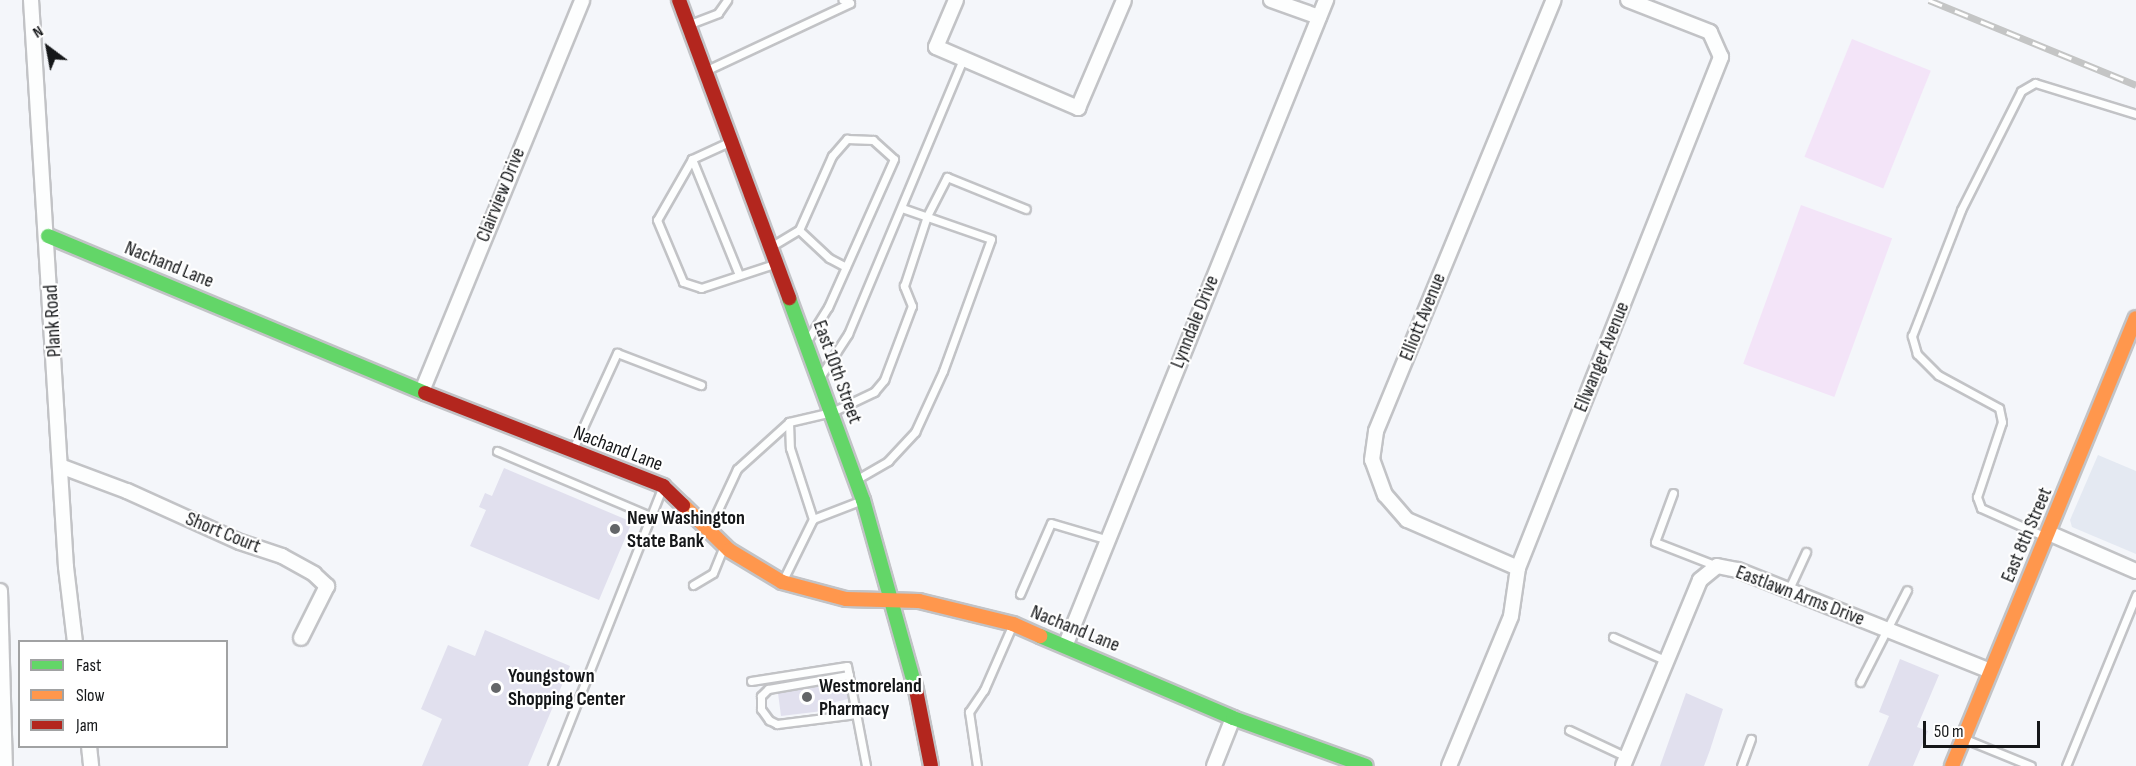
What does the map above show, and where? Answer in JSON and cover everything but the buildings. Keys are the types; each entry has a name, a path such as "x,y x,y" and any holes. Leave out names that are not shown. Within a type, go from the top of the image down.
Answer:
{"street":[{"name":"Plank Road","path":"31,0 48,236 60,466 75,640"},
{"name":"Clairview Drive","path":"422,391 582,0"},
{"name":"East 10th Street","path":"679,0 856,480 895,600 931,766"},
{"path":"956,0 936,47 1078,108 1124,0"},
{"path":"1270,0 1319,17"},
{"name":"Lynndale Drive","path":"1066,644 1105,539 1326,0"},
{"name":"Elliott Avenue","path":"1518,568 1407,520 1385,495 1372,460 1376,431 1554,0"},
{"name":"Ellwanger Avenue","path":"1449,766 1511,616 1518,568 1721,57 1710,32 1628,0"},
{"name":"Nachand Lane","path":"48,236 572,452 663,486 729,550 782,582 846,599 919,601 1013,624 1066,644 1233,718 1365,766"},
{"name":"East 8th Street","path":"1952,766 1990,671 2049,536 2136,318"},
{"name":"Short Court","path":"60,466 127,491 240,542 282,556 314,574 327,586 301,638"},
{"path":"2049,536 2136,571"},
{"name":"Eastlawn Arms Drive","path":"1625,761 1700,580 1717,566 1738,570 1990,671"},
{"path":"0,591 5,766"},
{"path":"1214,766 1233,718"},
{"path":"88,748 91,766"}],"lane":[{"path":"705,71 850,3 843,0"},
{"path":"688,25 718,13 729,1"},
{"path":"819,379 848,334 963,59"},
{"path":"2049,536 1981,508 1977,497 2002,422 1999,408 1938,375 1917,354 1912,336 1918,314 1961,210 2021,91 2035,83 2136,114"},
{"path":"770,247 799,230 832,156 847,139 873,140 894,159 846,267 806,342"},
{"path":"731,141 692,159 657,220 683,282 701,288 776,263"},
{"path":"692,159 739,275"},
{"path":"709,529 737,469 789,422 832,412 874,392 884,380 912,306 904,286 927,216 947,177 1026,209"},
{"path":"856,480 888,461 915,432 943,371 991,238 902,208"},
{"path":"799,230 828,258 846,267"},
{"path":"572,452 617,354 701,385"},
{"path":"789,422 790,448 813,519"},
{"path":"497,451 650,516"},
{"path":"552,766 663,486"},
{"path":"1673,493 1655,542 1717,566"},
{"path":"782,582 813,519 862,500"},
{"path":"1020,594 1051,523 1105,539"},
{"path":"693,585 713,573 722,551 729,550"},
{"path":"1788,591 1806,552"},
{"path":"1860,682 1907,590"},
{"path":"2066,766 2136,596"},
{"path":"977,766 969,712 984,690 1013,624"},
{"path":"1613,637 1667,662"},
{"path":"752,681 847,666 866,766"},
{"path":"849,675 768,689 761,696 761,709 769,720 777,724 856,714"},
{"path":"1569,730 1625,761"},
{"path":"1963,738 2031,766"},
{"path":"1741,766 1751,739"}],"shaded area":[{"path":"1852,39 1931,71 1883,189 1804,157"},
{"path":"1801,205 1892,238 1834,397 1743,364"},
{"path":"2098,455 2136,471 2136,554 2072,527 2070,520"}],"railway":[{"path":"1929,0 2136,85"}],"traffic: fast":[{"path":"48,236 425,393"},
{"path":"789,298 863,500 916,690"},
{"path":"1040,636 1233,718 1366,766"}],"traffic: slow":[{"path":"1952,766 2136,318"},
{"path":"683,505 729,550 782,582 846,599 919,601 1013,624 1040,636"}],"traffic: jam":[{"path":"679,0 789,298"},
{"path":"425,393 663,486 683,505"},
{"path":"916,690 931,766"}],"place":[{"name":"New Washington State Bank","path":"615,529"},
{"name":"Youngstown Shopping Center","path":"496,688"},
{"name":"Westmoreland Pharmacy","path":"807,697"}]}
